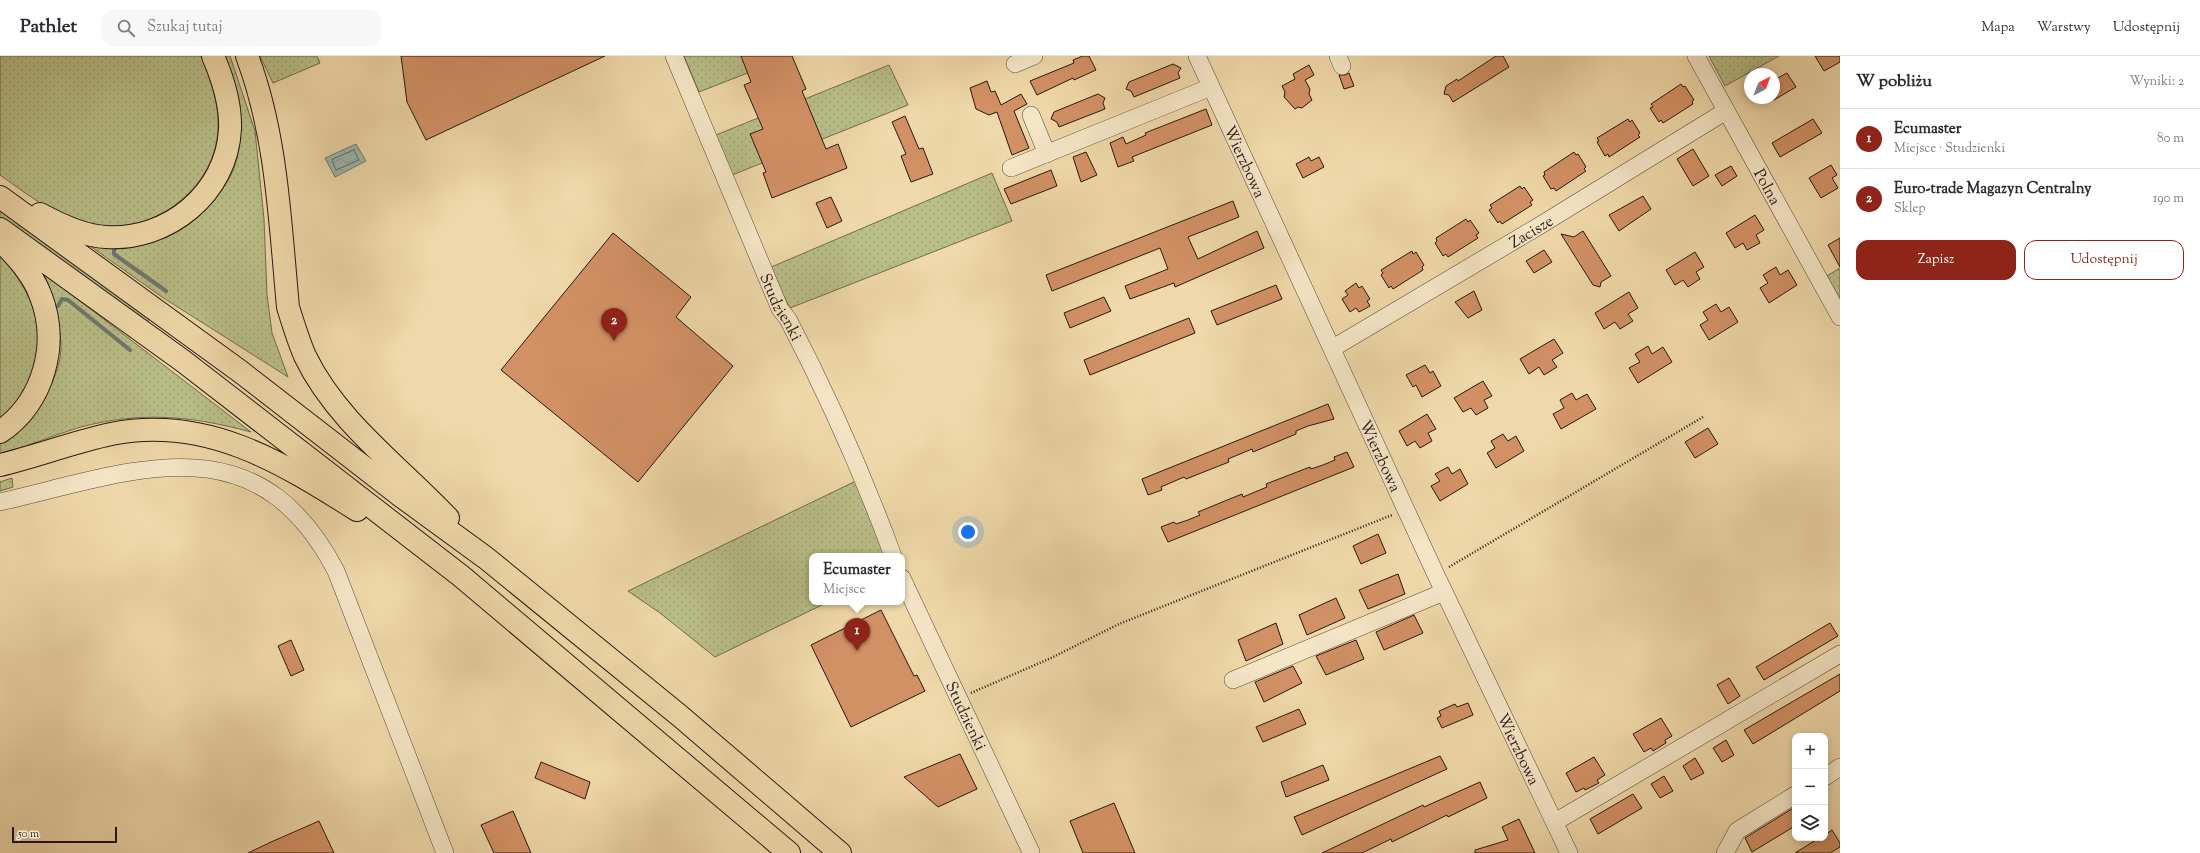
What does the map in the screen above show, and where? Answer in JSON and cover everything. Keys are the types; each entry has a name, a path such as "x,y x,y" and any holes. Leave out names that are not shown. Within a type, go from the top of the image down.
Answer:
{"highway":[{"path":"0,192 71,228 104,237 118,237 145,233 183,215 212,185 225,157 228,145 230,113 227,98 213,56"},
{"path":"248,56 260,89 269,130 288,307 305,356 344,413 423,491 486,558"},
{"path":"0,197 235,368 401,496 486,558 680,716 840,853"},
{"path":"0,229 183,361 461,576 789,853"},
{"path":"0,240 32,278 40,293 46,309 49,342 43,374 32,400 15,421 0,432"},
{"path":"0,465 113,434 174,431 213,436 234,443 289,467 461,576"}],"street":[{"name":"Studzienki","path":"674,56 780,309 788,319 823,387 878,514 892,553"},
{"path":"1016,64 1034,56"},
{"name":"Wierzbowa","path":"1197,56 1333,348 1436,575 1569,853"},
{"name":"Polna","path":"1696,56 1840,317"},
{"path":"1011,168 1211,87"},
{"name":"Zacisze","path":"1333,348 1539,226 1726,111"},
{"path":"1031,115 1047,154"},
{"path":"0,502 136,471 183,466 201,467 238,476 259,486 286,503 310,528 336,571 444,853"},
{"name":"Studzienki","path":"905,584 1031,852"},
{"path":"1233,680 1444,592"},
{"path":"1555,822 1840,654"},
{"path":"1828,775 1840,767"},
{"path":"1724,853 1737,831 1792,797"}],"path":[{"path":"1436,575 1703,416"},
{"path":"958,699 1051,658 1119,624 1406,509"}],"green space":[{"path":"0,56 201,56 210,79 218,120 216,143 209,164 198,182 183,199 165,212 145,221 123,226 101,227 73,220 60,214 35,200 0,175"},
{"path":"223,56 230,56 255,131 264,219 267,295 272,333 288,377 162,297 83,241 162,235 182,229 208,206 223,188 233,170 238,152 240,134 235,97"},
{"path":"260,56 317,56 320,63 273,83"},
{"path":"684,56 791,56 699,92"},
{"path":"1709,56 1779,56 1757,68 1744,68 1744,75 1725,86"},
{"path":"889,65 908,105 732,175 716,135"},
{"path":"992,173 1012,221 790,308 769,268"},
{"path":"0,208 151,316 147,322 0,218"},
{"path":"0,255 14,272 33,307 38,326 39,344 36,363 30,382 19,402 0,422"},
{"path":"37,268 251,432 208,422 187,419 146,417 103,422 81,427 0,454 0,444 22,427 33,415 42,401 56,372 60,357 61,344 58,325 52,305"},
{"path":"1840,268 1840,306 1825,277"},
{"path":"12,478 13,487 0,491 0,482"},
{"path":"858,480 889,553 809,553 809,605 822,605 715,657 660,613 628,591"}],"water":[{"path":"356,144 366,161 335,177 325,158"}],"building":[{"path":"401,56 605,56 426,140 407,102"},
{"path":"741,56 792,56 806,89 802,91 826,149 838,144 847,168 772,198 763,173 766,172 750,134 763,129 744,85 751,82"},
{"path":"1083,56 1089,56 1096,70 1074,80 1073,78 1037,95 1030,81 1074,63 1073,60"},
{"path":"1496,56 1503,56 1509,67 1453,102 1449,95 1444,94 1446,86 1457,79 1458,81"},
{"path":"1815,56 1840,56 1840,62 1824,71"},
{"path":"1173,64 1181,68 1178,73 1180,78 1134,97 1131,91 1126,89 1129,82"},
{"path":"1309,65 1314,75 1305,80 1310,89 1309,94 1312,100 1302,108 1298,107 1295,109 1284,97 1285,92 1282,86 1295,79 1293,74"},
{"path":"1349,73 1354,86 1344,89 1339,75"},
{"path":"1787,73 1796,87 1780,96 1780,77"},
{"path":"987,81 991,92 995,91 1001,105 1021,94 1027,104 1014,111 1029,148 1012,155 997,112 989,115 976,109 970,88"},
{"path":"1681,84 1683,87 1685,86 1694,100 1692,101 1693,104 1663,123 1661,120 1659,122 1650,108 1653,107 1651,104"},
{"path":"1098,94 1105,98 1103,103 1105,109 1059,127 1057,122 1051,119 1054,112"},
{"path":"1206,109 1212,125 1132,157 1134,161 1118,167 1110,143 1123,137 1126,144 1146,135 1145,133"},
{"path":"905,116 919,149 923,148 933,174 911,182 901,156 906,154 892,122"},
{"path":"1628,119 1630,122 1632,120 1640,133 1638,135 1640,137 1609,157 1608,154 1605,156 1597,142 1599,141 1597,138"},
{"path":"1813,119 1822,133 1780,157 1772,143"},
{"path":"1693,149 1709,176 1693,186 1677,159"},
{"path":"1086,152 1097,175 1081,182 1073,157"},
{"path":"1574,152 1576,155 1578,154 1586,167 1584,169 1586,171 1556,191 1554,188 1551,189 1543,176 1545,175 1544,172"},
{"path":"1309,157 1311,161 1319,157 1324,167 1303,178 1296,164"},
{"path":"1831,165 1837,175 1832,178 1838,188 1821,198 1809,178"},
{"path":"1731,166 1737,176 1722,186 1715,175"},
{"path":"1051,170 1057,186 1011,204 1004,189"},
{"path":"1520,186 1522,189 1524,187 1533,200 1530,202 1532,205 1502,224 1500,221 1498,223 1489,210 1492,208 1490,205"},
{"path":"1643,196 1651,209 1619,231 1609,215"},
{"path":"831,197 842,221 827,228 816,203"},
{"path":"1233,201 1239,217 1188,237 1198,259 1257,231 1264,248 1175,287 1174,283 1130,299 1125,286 1168,269 1160,248 1052,291 1046,275"},
{"path":"1755,215 1764,230 1756,235 1760,243 1747,250 1743,243 1735,248 1726,233"},
{"path":"1466,219 1468,222 1470,220 1479,233 1476,235 1478,238 1448,257 1446,254 1443,256 1435,243 1437,241 1436,238"},
{"path":"1583,231 1611,276 1601,282 1600,287 1593,285 1561,234 1574,237"},
{"path":"613,233 691,297 676,317 733,366 638,482 501,370"},
{"path":"1840,238 1840,267 1828,245"},
{"path":"1544,250 1552,262 1534,273 1526,261"},
{"path":"1412,251 1413,254 1416,252 1424,265 1422,267 1423,270 1393,289 1391,286 1389,288 1381,275 1383,273 1381,270"},
{"path":"1695,252 1704,267 1696,272 1700,279 1688,287 1683,280 1675,285 1666,270"},
{"path":"1776,267 1780,275 1788,270 1797,285 1769,303 1760,288 1768,283 1763,275"},
{"path":"1356,283 1359,288 1362,286 1370,299 1367,301 1370,306 1359,312 1356,308 1350,312 1342,299 1348,295 1345,291"},
{"path":"1276,285 1282,299 1217,325 1211,311"},
{"path":"1474,291 1482,310 1468,318 1455,302"},
{"path":"1629,292 1638,308 1628,314 1633,321 1620,329 1615,322 1604,329 1595,313"},
{"path":"1104,297 1111,311 1070,328 1064,313"},
{"path":"1716,304 1721,312 1729,307 1738,322 1709,340 1700,325 1708,320 1703,312"},
{"path":"1189,318 1195,333 1090,375 1084,360"},
{"path":"1554,339 1563,353 1552,360 1557,367 1544,375 1539,367 1529,374 1520,359"},
{"path":"1648,346 1652,354 1663,347 1672,362 1638,383 1629,368 1640,362 1635,354"},
{"path":"1425,365 1430,373 1433,371 1441,386 1422,397 1416,385 1413,387 1406,375"},
{"path":"1483,381 1492,396 1484,400 1488,408 1476,415 1471,408 1463,412 1454,398"},
{"path":"1572,393 1576,400 1587,394 1596,409 1561,429 1553,414 1564,408 1560,400"},
{"path":"1328,404 1334,419 1308,426 1296,431 1296,434 1253,452 1252,449 1228,459 1229,462 1186,479 1184,477 1161,487 1162,490 1148,495 1142,479"},
{"path":"1427,414 1436,429 1428,433 1432,441 1420,448 1415,441 1407,446 1399,431"},
{"path":"1708,428 1718,444 1695,458 1685,442"},
{"path":"1503,434 1508,441 1516,436 1524,451 1496,468 1487,453 1495,448 1491,441"},
{"path":"1347,452 1354,467 1168,542 1161,527 1174,522 1176,524 1188,520 1200,515 1198,512 1242,494 1243,497 1267,487 1266,484 1310,467 1311,469 1323,465 1335,460 1334,457"},
{"path":"1448,467 1452,474 1460,469 1468,484 1440,501 1431,486 1440,481 1435,474"},
{"path":"1378,534 1386,553 1361,564 1353,546"},
{"path":"1398,574 1405,594 1368,609 1359,590"},
{"path":"1336,598 1345,618 1307,635 1299,615"},
{"path":"881,610 914,676 917,675 925,691 851,727 811,645"},
{"path":"1414,615 1423,633 1384,650 1376,632"},
{"path":"1276,623 1283,644 1246,661 1238,640"},
{"path":"1830,623 1838,636 1764,680 1756,667"},
{"path":"291,640 304,670 291,676 278,646"},
{"path":"1356,640 1364,659 1326,675 1316,656"},
{"path":"1293,666 1302,683 1264,702 1255,682"},
{"path":"1840,674 1840,691 1753,744 1744,730"},
{"path":"1729,678 1740,696 1728,704 1717,685"},
{"path":"1468,703 1473,715 1442,728 1437,718 1441,716 1439,711 1455,704 1457,707"},
{"path":"1299,709 1306,724 1263,742 1256,727"},
{"path":"1661,718 1672,736 1665,740 1666,743 1653,751 1651,748 1644,752 1633,734"},
{"path":"1726,740 1734,755 1722,762 1713,748"},
{"path":"960,754 977,789 938,807 904,777"},
{"path":"1440,756 1447,769 1302,835 1294,817"},
{"path":"1594,757 1605,775 1597,780 1599,783 1585,790 1584,788 1576,792 1566,773"},
{"path":"1695,758 1704,773 1691,780 1683,766"},
{"path":"541,762 590,782 585,799 535,778"},
{"path":"1323,765 1329,780 1286,797 1281,782"},
{"path":"1664,776 1673,791 1660,798 1651,784"},
{"path":"1480,782 1487,798 1448,817 1447,815 1392,842 1391,839 1362,853 1322,853 1423,805 1424,807"},
{"path":"1633,794 1642,808 1598,834 1590,819"},
{"path":"1114,803 1135,853 1083,853 1070,821"},
{"path":"1792,809 1792,828 1752,852 1745,838"},
{"path":"513,811 531,853 494,853 481,825"},
{"path":"1519,819 1535,853 1475,853 1475,850 1508,840 1502,827"},
{"path":"319,821 334,853 248,853 271,842"},
{"path":"1832,830 1840,843 1840,847 1830,853 1795,853 1814,841 1828,841 1828,833"}],"waterway":[{"path":"118,247 114,249 114,254 166,291"},
{"path":"58,306 62,299 68,300 130,350"}],"place":[{"name":"Euro-trade Magazyn Centralny","path":"614,341"},
{"name":"Ecumaster","path":"857,651"}]}
